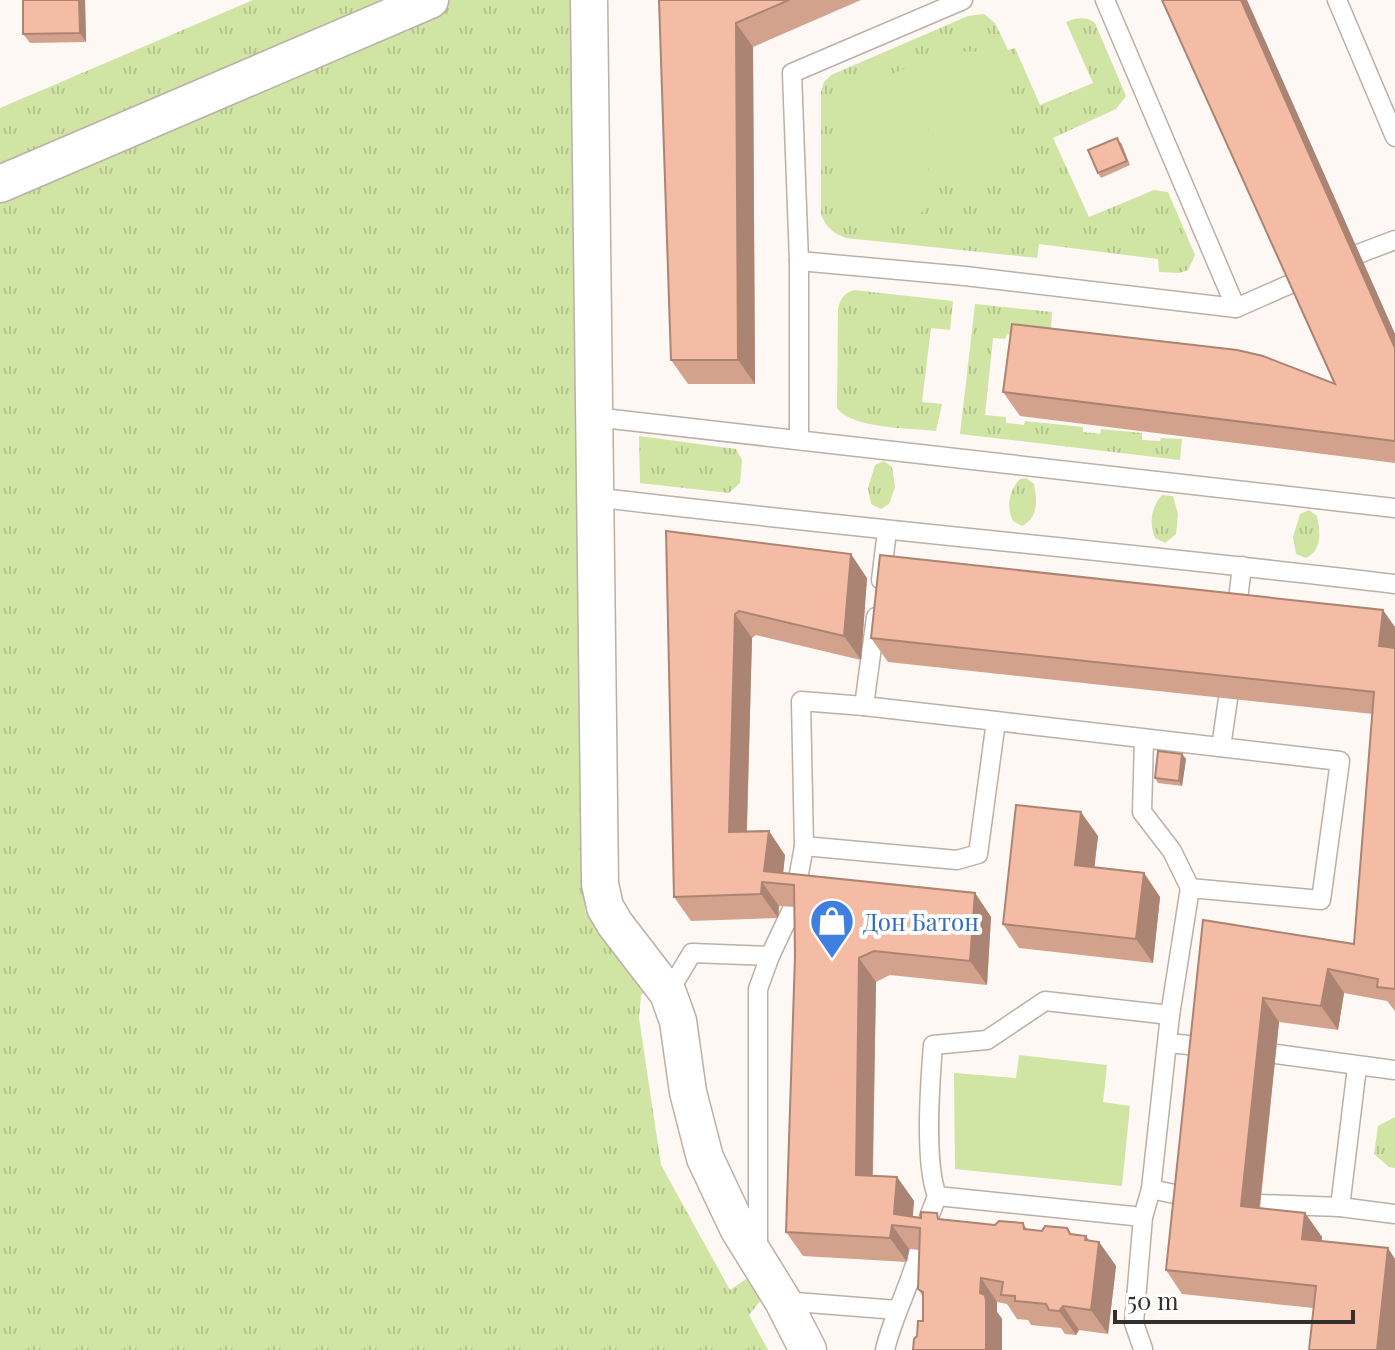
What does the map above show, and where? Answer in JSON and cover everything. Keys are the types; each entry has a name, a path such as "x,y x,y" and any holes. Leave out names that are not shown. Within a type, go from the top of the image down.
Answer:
{"street":[{"path":"0,184 430,0"},
{"path":"589,0 600,884 605,907 615,924 668,993 678,1021 688,1092 705,1158 738,1228 783,1301 808,1350"}],"lane":[{"path":"799,439 799,261 792,73 963,0"},
{"path":"1105,0 1236,308"},
{"path":"1337,0 1395,137"},
{"path":"1358,254 1395,240"},
{"path":"799,261 965,276 1236,308 1295,282"},
{"path":"594,417 1395,508"},
{"path":"593,497 1395,584"},
{"path":"864,706 887,531"},
{"path":"1236,616 1242,566"},
{"path":"1221,747 1228,699"},
{"path":"758,1261 758,989 794,902 804,846 801,701 1340,761 1321,900 1190,888"},
{"path":"804,846 957,860 978,854 996,721"},
{"path":"1144,739 1142,812 1172,851 1190,888 1170,1015 1151,1189 1143,1217 1134,1323 1146,1350"},
{"path":"668,993 692,953 770,956"},
{"path":"885,1350 897,1310 913,1275 937,1196 932,1183 931,1161 930,1079 933,1045 987,1040 1045,1001 1170,1015"},
{"path":"1168,1043 1209,1047"},
{"path":"1276,1054 1395,1070"},
{"path":"1340,1207 1357,1067"},
{"path":"1151,1189 1193,1198"},
{"path":"937,1196 1143,1217"},
{"path":"1260,1204 1340,1207 1395,1214"},
{"path":"783,1301 897,1310"}],"green space":[{"path":"253,0 575,0 585,911 654,987 641,995 639,1018 661,1165 730,1290 749,1277 765,1295 749,1315 768,1350 0,1350 0,108"},
{"path":"984,14 995,23 1008,50 1015,48 1040,105 1093,83 1066,22 1080,18 1095,23 1126,96 1116,109 1053,138 1089,217 1154,190 1168,192 1195,255 1188,270 1159,272 1158,259 1039,244 1037,258 846,238 828,227 821,215 821,92 824,82 831,75 968,16"},
{"path":"933,51 1008,52 1007,175 932,174"},
{"path":"906,68 921,74 929,87 928,204 922,213 903,220 848,212 843,203 842,96"},
{"path":"854,290 953,301 950,330 931,328 922,402 942,404 936,431 868,424 845,415 837,408 838,308 843,296"},
{"path":"975,304 1052,312 1051,329 1045,338 1007,334 1005,339 993,338 985,415 1006,417 1006,423 1024,425 1025,421 1083,427 1083,432 1100,434 1101,429 1142,433 1142,440 1182,439 1180,460 960,434"},
{"path":"639,436 736,449 742,460 740,483 729,493 640,483"},
{"path":"884,461 892,467 895,487 889,504 881,509 871,504 868,488 875,465"},
{"path":"1026,478 1034,484 1036,502 1034,513 1022,526 1013,521 1009,504 1016,483"},
{"path":"1162,495 1173,496 1178,514 1176,534 1165,543 1155,538 1152,527 1153,510"},
{"path":"1309,510 1317,516 1319,540 1315,550 1306,558 1296,554 1293,537 1300,514"},
{"path":"1019,1055 1107,1065 1103,1102 1130,1106 1122,1186 955,1169 954,1073 1016,1078"},
{"path":"1395,1117 1395,1168 1389,1167 1374,1154 1378,1126"}],"building":[{"path":"23,0 79,0 80,33 23,34"},
{"path":"659,0 789,0 736,23 738,360 671,360"},
{"path":"1162,0 1241,0 1395,348 1395,441 1003,392 1012,324 1237,350 1263,356 1335,384"},
{"path":"1117,138 1127,161 1098,173 1088,150"},
{"path":"666,531 851,554 844,636 739,611 735,614 729,832 769,831 764,871 975,893 970,961 874,951 859,958 856,1175 897,1177 894,1214 921,1218 921,1212 937,1213 938,1219 995,1225 999,1221 1023,1223 1024,1229 1042,1231 1045,1226 1067,1228 1070,1234 1099,1242 1091,1310 1063,1306 1059,1311 1049,1310 1046,1304 1015,1301 1015,1296 1001,1295 1003,1282 981,1278 980,1293 985,1295 986,1301 986,1350 913,1350 918,1321 923,1321 923,1292 918,1289 920,1228 892,1225 890,1238 786,1232 795,956 794,885 762,882 761,894 674,897"},
{"path":"880,555 1383,610 1379,646 1395,648 1395,989 1377,987 1378,979 1328,969 1321,1006 1263,998 1241,1206 1305,1213 1302,1239 1388,1248 1377,1350 1309,1350 1316,1286 1166,1270 1203,920 1354,944 1374,692 871,638"},
{"path":"1158,751 1182,754 1179,781 1155,778"},
{"path":"1016,805 1081,812 1075,865 1144,873 1136,939 1003,924"}],"place":[{"name":"Дон Батон","path":"832,960"}]}
